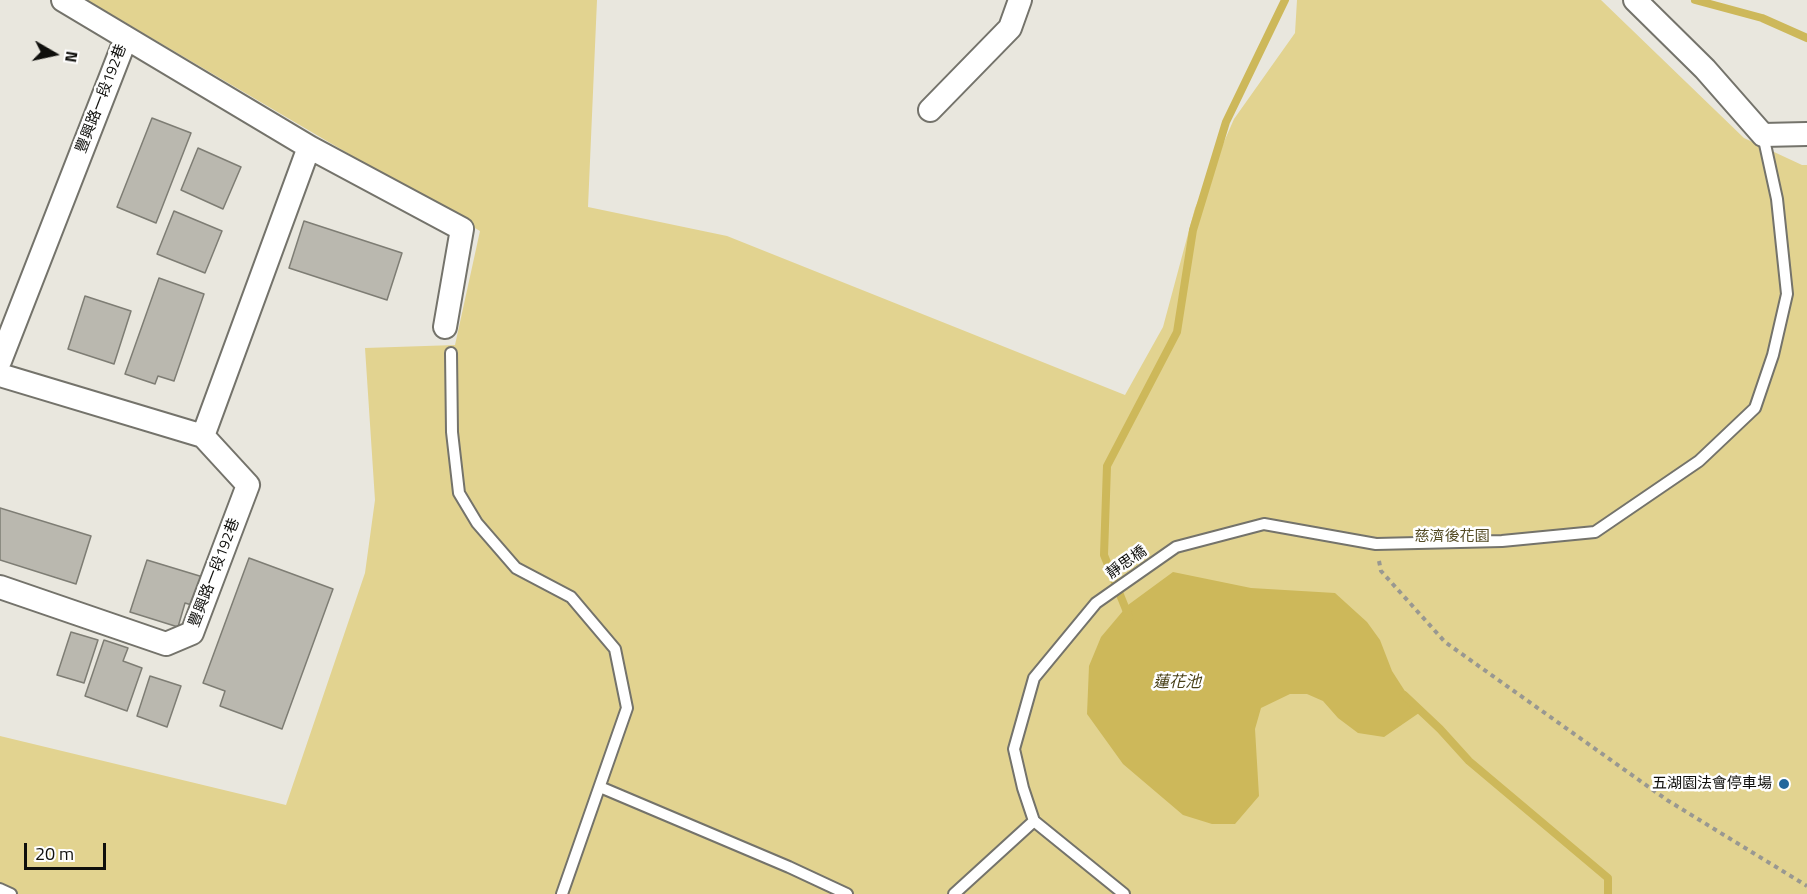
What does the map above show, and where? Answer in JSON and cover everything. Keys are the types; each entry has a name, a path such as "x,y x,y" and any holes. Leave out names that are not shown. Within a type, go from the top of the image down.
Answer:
{"street":[{"name":"豐興路一段192巷","path":"63,0 309,147 462,230 445,327"},
{"path":"930,110 1010,28 1020,0"},
{"path":"1635,0 1705,69 1763,135 1807,134"},
{"name":"豐興路一段192巷","path":"0,361 126,38"},
{"path":"0,375 203,436 309,147"},
{"name":"豐興路一段192巷","path":"0,587 166,644 192,633 248,485 203,436"}],"lane":[{"path":"1376,544 1502,541 1595,532 1699,461 1755,408 1773,355 1787,294 1777,200 1763,135"},
{"path":"451,353 452,432 459,493 477,524 516,568 571,597 615,649 627,708 562,894"},
{"name":"靜思橋","path":"1034,821 1023,789 1014,749 1034,678 1096,603 1176,547 1264,525 1376,544"},
{"path":"600,787 847,894"},
{"path":"954,894 1034,821 1124,894"},
{"path":"0,889 11,894"}],"path":[{"path":"1376,544 1381,571 1445,642 1667,800 1807,886"}],"green space":[{"name":"慈濟後花園","path":"87,0 597,0 588,207 727,236 1125,395 1163,327 1195,208 1234,119 1295,33 1297,0 1601,0 1744,138 1802,165 1807,165 1807,894 0,894 0,736 286,805 365,573 375,500 365,348 455,345 480,231"}],"water":[{"name":"蓮花池","path":"1173,572 1251,588 1335,593 1367,622 1380,640 1392,671 1419,713 1384,737 1358,733 1338,718 1323,701 1307,694 1290,694 1261,708 1255,729 1259,796 1235,824 1212,824 1183,815 1123,764 1087,714 1089,666 1101,637 1128,605"}],"building":[{"path":"152,118 191,133 156,223 117,207"},
{"path":"198,148 241,167 223,209 181,190"},
{"path":"174,211 222,231 205,273 157,254"},
{"path":"304,221 402,253 387,300 289,268"},
{"path":"159,278 204,294 174,381 158,376 155,384 125,374"},
{"path":"85,296 131,311 114,364 68,349"},
{"path":"0,508 91,536 76,584 0,560"},
{"path":"249,558 333,589 282,729 220,706 225,691 203,683"},
{"path":"147,560 203,577 195,606 185,603 178,627 130,612"},
{"path":"71,632 98,640 84,683 57,675"},
{"path":"104,640 128,648 123,661 142,668 127,711 85,696"},
{"path":"150,676 181,686 167,727 137,716"}],"waterway":[{"path":"1129,617 1104,555 1107,466 1177,332 1193,230 1226,122 1285,0"},
{"path":"1695,0 1762,18 1807,38"},
{"path":"1404,695 1469,761 1608,878 1608,894"}],"place":[{"name":"五湖園法會停車場","path":"1784,784"}]}
